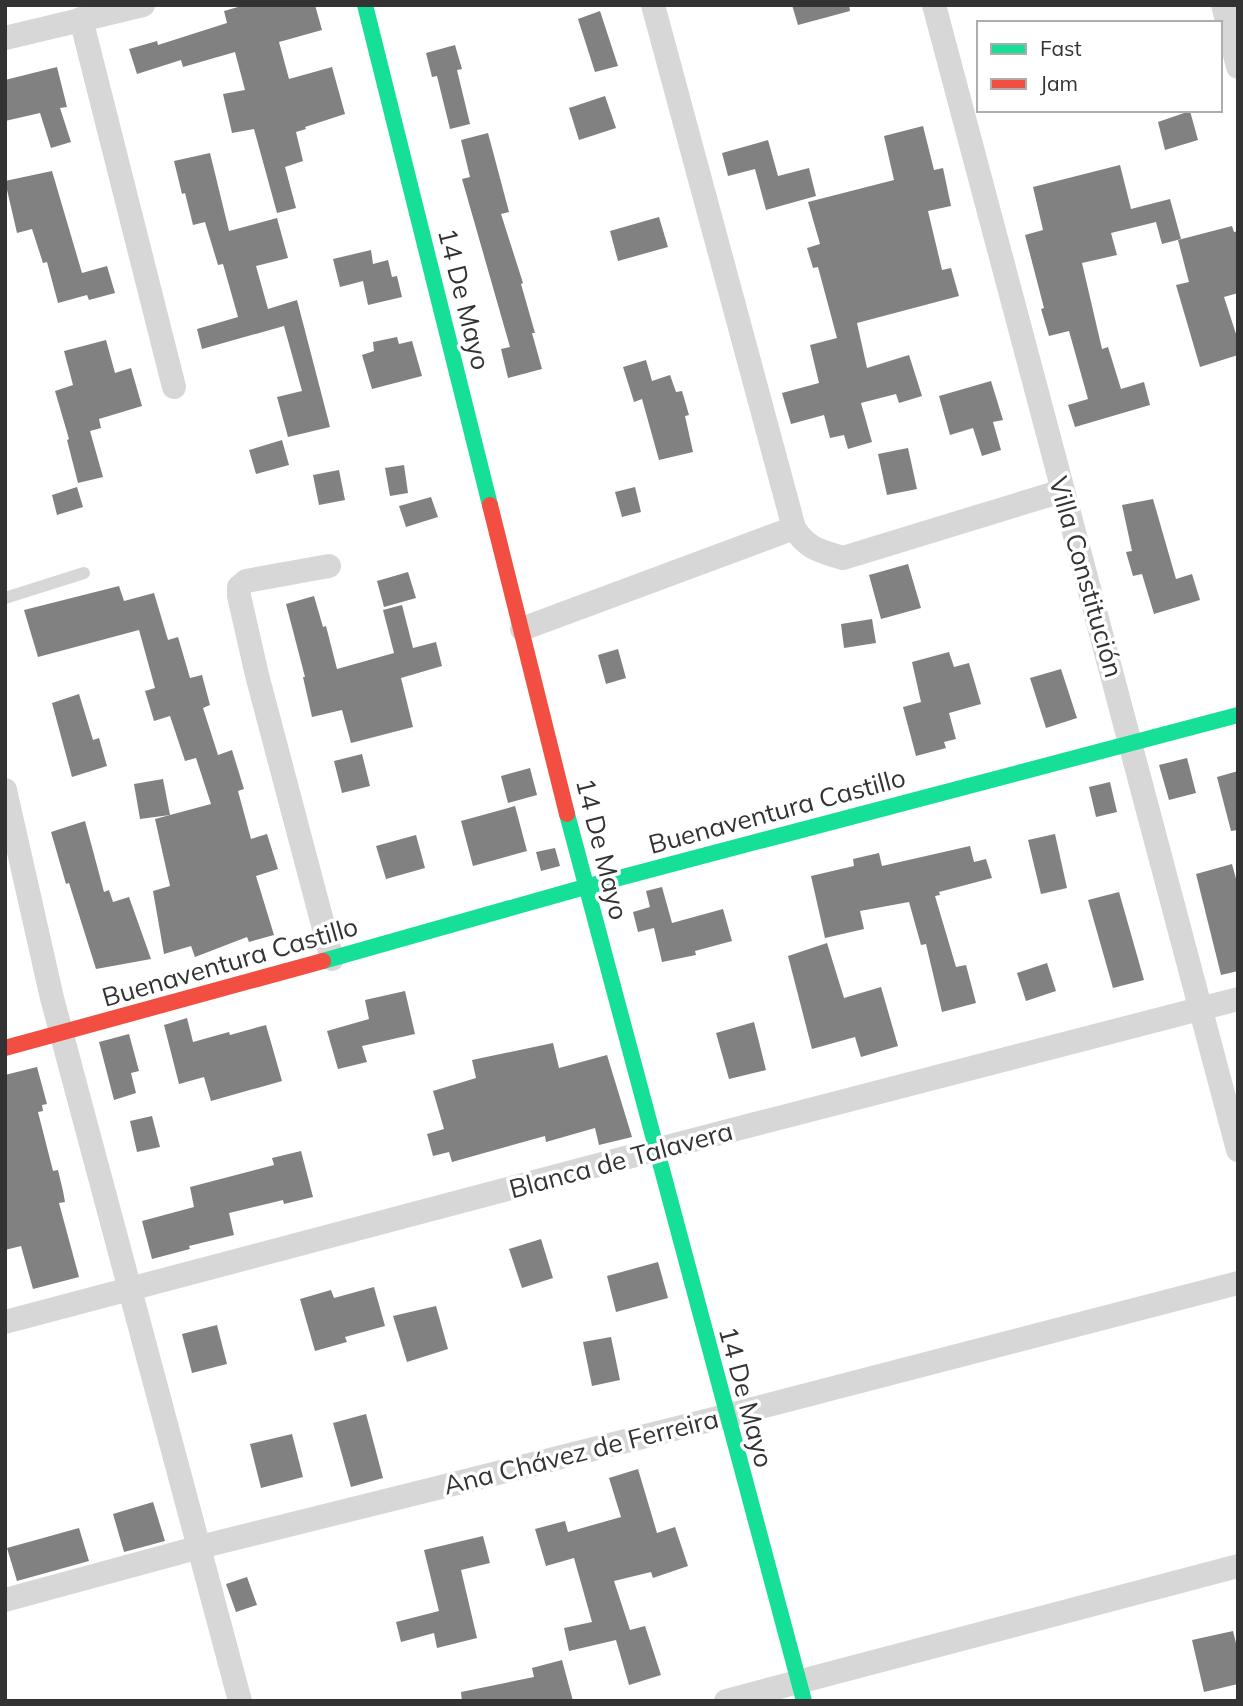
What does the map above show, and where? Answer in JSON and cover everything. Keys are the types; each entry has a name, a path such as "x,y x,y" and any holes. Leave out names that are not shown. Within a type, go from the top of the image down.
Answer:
{"street":[{"path":"5,38 143,5"},
{"name":"14 De Mayo","path":"365,5 585,887 802,1691"},
{"path":"653,5 794,528 803,542 820,551 844,558 1062,491"},
{"name":"Villa Constitución","path":"934,5 1238,1150"},
{"path":"1223,5 1238,67"},
{"path":"81,19 174,387"},
{"path":"522,629 794,528"},
{"path":"329,566 246,581 239,587 239,596 332,959"},
{"name":"Buenaventura Castillo","path":"5,1048 585,887 1238,715"},
{"path":"5,790 62,1034 240,1701"},
{"name":"Blanca de Talavera","path":"5,1322 1238,999"},
{"name":"Ana Chávez de Ferreira","path":"5,1600 200,1547 726,1416 1238,1283"},
{"path":"726,1701 802,1691 1238,1566"}],"lane":[{"path":"5,598 84,573"}],"building":[{"path":"245,5 315,5 322,30 279,42 289,79 332,67 345,114 296,132 303,161 285,167 296,208 277,213 254,129 232,133 223,94 245,90 235,52 183,67 181,60 137,74 129,49 157,41 158,45 227,23 224,11"},
{"path":"792,5 849,5 850,11 798,25"},
{"path":"600,11 618,66 595,72 578,19"},
{"path":"455,45 462,69 457,70 470,124 450,129 437,76 432,77 426,53"},
{"path":"57,67 67,107 60,108 71,142 51,148 40,113 5,121 5,80"},
{"path":"605,96 616,128 579,140 569,108"},
{"path":"1190,112 1198,140 1165,150 1158,122"},
{"path":"923,126 934,170 943,168 951,206 928,211 942,270 951,268 959,296 857,323 867,368 909,355 922,396 899,403 896,394 861,403 872,442 848,449 844,435 830,438 824,415 791,424 782,393 819,383 810,345 837,338 818,267 813,268 807,248 820,244 808,202 894,180 884,136"},
{"path":"488,133 509,212 501,214 523,283 521,284 542,369 508,378 501,349 510,347 462,179 470,177 461,140"},
{"path":"768,140 778,176 809,168 816,196 766,210 755,169 728,176 722,153"},
{"path":"210,153 229,231 277,218 288,258 256,266 268,309 297,300 330,427 288,437 277,397 302,391 284,326 202,349 197,329 238,317 223,264 218,265 205,222 193,225 174,161"},
{"path":"1120,165 1131,209 1170,199 1181,239 1162,244 1156,222 1111,233 1117,255 1082,263 1102,349 1108,347 1121,389 1144,382 1150,405 1075,427 1068,405 1088,399 1069,331 1049,336 1041,309 1044,308 1025,235 1043,230 1033,187"},
{"path":"52,171 82,273 107,266 115,293 89,300 87,295 58,303 47,262 43,263 32,229 17,233 5,181"},
{"path":"659,217 668,247 618,261 610,231"},
{"path":"1232,226 1234,232 1238,231 1238,293 1224,297 1238,340 1238,355 1200,367 1176,285 1189,282 1178,240"},
{"path":"371,250 373,264 388,260 392,277 397,276 402,297 368,305 363,281 340,287 333,259"},
{"path":"397,337 399,344 412,341 422,376 372,389 362,355 374,351 373,342"},
{"path":"106,340 115,373 131,368 142,406 99,419 101,428 90,431 103,477 78,483 55,391 73,385 64,351"},
{"path":"646,360 652,381 670,375 676,392 682,391 689,415 685,416 693,452 659,460 642,399 634,402 623,367"},
{"path":"991,381 1003,420 993,422 1001,450 982,456 973,428 950,435 939,396"},
{"path":"282,440 289,465 256,474 249,450"},
{"path":"908,448 917,489 887,495 878,454"},
{"path":"404,465 408,493 390,496 385,468"},
{"path":"339,470 345,500 319,505 313,475"},
{"path":"77,487 83,507 57,515 52,495"},
{"path":"635,487 641,512 622,517 615,492"},
{"path":"431,497 438,517 406,527 399,506"},
{"path":"1153,499 1176,579 1192,574 1200,600 1154,614 1142,574 1133,576 1126,552 1132,551 1122,505"},
{"path":"908,564 921,608 881,619 869,575"},
{"path":"408,572 416,598 384,607 377,581"},
{"path":"119,586 124,601 154,593 168,640 178,637 190,678 202,675 210,705 203,708 218,755 232,750 244,789 238,791 251,839 267,834 278,869 256,876 274,935 249,942 247,937 195,957 191,946 164,954 153,891 170,886 155,819 211,804 196,758 185,761 170,716 154,721 145,691 155,688 139,630 38,657 24,610"},
{"path":"314,596 323,627 326,626 337,669 394,653 383,610 402,605 413,648 436,642 442,666 401,678 413,727 351,743 342,710 312,717 305,677 286,604"},
{"path":"872,619 876,643 844,648 841,624"},
{"path":"618,649 626,678 606,684 598,655"},
{"path":"949,652 954,667 969,663 981,704 949,713 956,739 944,742 946,748 916,756 903,707 921,702 912,662"},
{"path":"1061,669 1077,718 1046,728 1030,678"},
{"path":"79,694 93,740 99,738 107,766 72,777 52,703"},
{"path":"362,754 370,786 342,793 334,761"},
{"path":"1187,758 1196,793 1169,800 1159,765"},
{"path":"530,768 537,795 508,803 501,776"},
{"path":"1238,771 1238,830 1231,831 1217,777"},
{"path":"163,779 170,815 140,819 134,784"},
{"path":"1110,782 1117,812 1096,817 1089,787"},
{"path":"515,806 527,851 473,866 461,821"},
{"path":"85,821 104,892 109,890 113,902 129,897 151,959 96,969 51,832"},
{"path":"1055,834 1067,888 1041,894 1028,840"},
{"path":"416,835 425,868 386,879 376,846"},
{"path":"970,846 974,862 986,859 992,878 939,892 940,895 935,896 956,967 966,965 976,1003 942,1012 926,944 921,945 909,902 860,911 864,929 825,938 811,876 854,866 853,859 879,853 882,866"},
{"path":"555,848 560,866 541,871 536,852"},
{"path":"1232,864 1238,886 1238,971 1221,975 1196,874"},
{"path":"662,887 672,923 723,909 732,941 695,951 696,955 662,962 654,928 638,932 633,912 650,907 646,891"},
{"path":"1119,892 1144,980 1113,988 1088,900"},
{"path":"827,943 844,998 881,987 898,1046 861,1057 855,1037 812,1049 788,956"},
{"path":"1047,963 1056,991 1026,1001 1017,973"},
{"path":"405,991 415,1034 362,1046 367,1062 338,1069 327,1031 369,1019 365,1000"},
{"path":"187,1018 193,1042 266,1025 282,1081 211,1101 204,1077 179,1084 164,1025"},
{"path":"754,1022 766,1070 729,1079 716,1033"},
{"path":"129,1034 139,1071 131,1073 136,1093 114,1100 99,1042"},
{"path":"553,1043 559,1068 607,1055 632,1137 599,1145 595,1128 546,1142 545,1136 452,1162 449,1152 433,1156 427,1134 444,1129 433,1091 476,1078 472,1060"},
{"path":"37,1067 47,1104 42,1105 43,1111 38,1112 53,1171 58,1170 65,1202 59,1203 79,1277 33,1289 21,1246 5,1250 5,1075"},
{"path":"152,1116 160,1147 137,1152 130,1121"},
{"path":"301,1151 313,1197 284,1204 283,1200 229,1213 234,1235 152,1259 142,1221 194,1207 190,1187 274,1165 272,1158"},
{"path":"541,1239 553,1278 522,1288 509,1249"},
{"path":"658,1262 668,1298 616,1312 607,1276"},
{"path":"374,1287 385,1326 345,1337 347,1342 315,1351 300,1299 331,1290 334,1298"},
{"path":"436,1306 448,1349 407,1362 393,1316"},
{"path":"217,1325 227,1364 192,1373 182,1334"},
{"path":"611,1337 620,1380 592,1386 583,1342"},
{"path":"366,1414 383,1478 351,1487 333,1423"},
{"path":"292,1434 303,1477 261,1488 250,1444"},
{"path":"638,1469 657,1533 675,1527 688,1566 653,1578 651,1572 614,1581 630,1630 645,1626 661,1675 629,1685 616,1640 569,1651 564,1628 592,1622 574,1558 546,1566 535,1529 565,1521 568,1532 621,1517 609,1478"},
{"path":"153,1502 165,1541 124,1552 113,1514"},
{"path":"79,1528 89,1561 17,1581 7,1548"},
{"path":"483,1536 490,1563 461,1570 477,1638 437,1648 434,1633 401,1642 396,1622 439,1611 424,1550"},
{"path":"247,1577 257,1605 236,1612 226,1584"},
{"path":"1233,1631 1238,1651 1238,1684 1204,1692 1192,1640"},
{"path":"562,1660 573,1701 462,1701 461,1692 534,1677 532,1668"}],"traffic: fast":[{"path":"365,5 490,505"},
{"path":"323,961 585,887 1238,715"},
{"path":"567,814 804,1701"}],"traffic: jam":[{"path":"490,505 567,814"},
{"path":"5,1048 323,961"}]}
